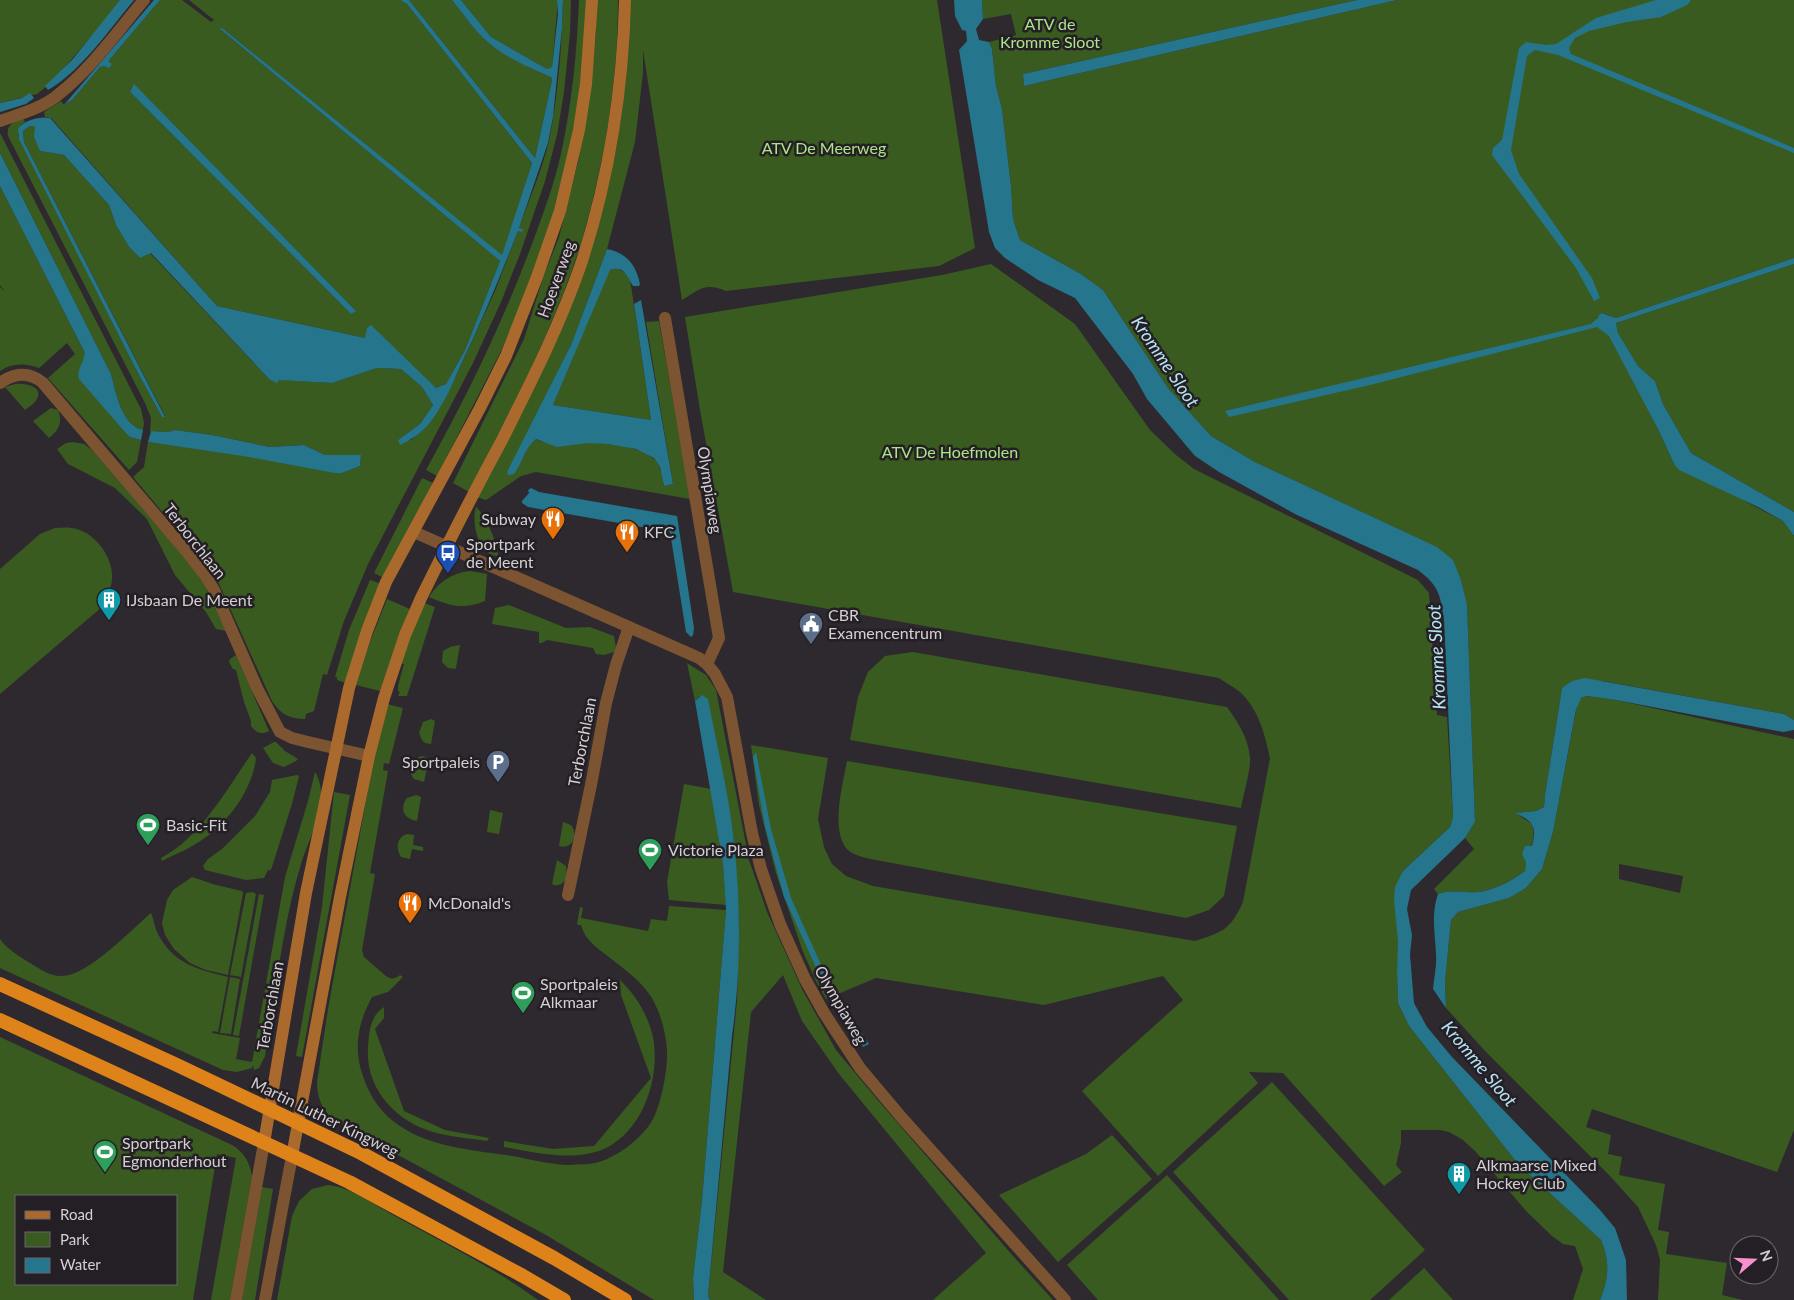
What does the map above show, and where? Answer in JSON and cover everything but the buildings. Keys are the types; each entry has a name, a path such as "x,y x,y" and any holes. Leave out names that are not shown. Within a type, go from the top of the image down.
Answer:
{"highway":[{"name":"Martin Luther Kingweg","path":"0,984 361,1153 554,1258 625,1300"},
{"path":"0,1020 349,1182 389,1202 564,1300"}],"main road":[{"name":"Hoeverweg","path":"414,532 506,356 538,277 560,210 579,130 586,84 592,0"},
{"name":"Hoeverweg","path":"447,546 535,374 558,324 580,265 602,192 616,119 624,40 625,0"},
{"name":"Terborchlaan","path":"264,1143 303,910 349,688 367,631 386,582 414,532"},
{"path":"292,1156 340,896 369,756 384,698 399,653 421,598 447,546"}],"street":[{"path":"0,121 41,106 59,95 86,69 144,0"},
{"name":"Olympiaweg","path":"665,318 719,638 707,664"},
{"name":"Terborchlaan","path":"0,383 9,377 24,374 38,378 205,575 214,590 276,729 292,738 369,756"},
{"path":"414,532 447,546"},
{"name":"Olympiaweg","path":"447,546 699,658 707,664 715,674 727,698 757,857 771,900 805,980 824,1014 860,1068 902,1118 1065,1300"},
{"name":"Terborchlaan","path":"568,895 594,772 606,703 629,627"},
{"name":"Terborchlaan","path":"236,1300 264,1143"},
{"path":"265,1300 292,1156"}],"green space":[{"path":"0,0 122,0 53,81 37,94 0,103"},
{"path":"160,0 182,0 211,22 214,20 189,0 400,0 407,4 532,163 502,256 221,27 220,29 500,261 465,350 446,384 436,388 365,338 217,306 51,118 45,117 44,112 61,101 64,105 72,100 100,67 109,62","holes":["134,85 355,310 351,314 130,92"]},
{"path":"409,0 452,0 475,29 490,44 519,62 551,77 552,80 535,158"},
{"path":"461,0 558,0 552,67 547,69 491,37"},
{"path":"563,0 571,0 570,33 564,92 557,135 545,181 520,254 501,302 473,363 368,564 344,621 327,675 323,674 314,711 306,714 305,719 290,717 278,709 272,701 215,575 133,477 144,467 148,442 243,455 342,473 360,466 361,455 325,455 304,445 270,447 212,435 175,430 168,432 150,431 151,418 145,403 8,136 9,126 23,118 25,122 21,125 18,135 162,417 165,416 24,142 23,131 30,126 35,125 40,151 64,155 109,205 116,225 129,247 140,258 150,253 269,379 332,383 377,368 401,369 422,387 433,405 420,424 398,440 411,440 424,429 456,376 495,291 518,231 522,229 519,228 549,141 559,71"},
{"path":"579,0 588,0 581,95 556,210 521,306 500,353 437,476 426,470 456,415 496,331 521,274 555,177 565,135 571,97"},
{"path":"596,0 618,0 615,63 608,125 589,216 569,278 544,341 469,492 453,483 524,339 543,278 559,237 578,162 589,101 596,33"},
{"name":"ATV De Meerweg","path":"630,0 937,0 975,248 939,266 726,291 708,287 698,290 682,300 643,50 643,73 635,142 607,249 571,345 508,474 517,470 529,445 535,439 543,442 600,443 643,452 653,458 658,464 664,486 673,484 646,322 659,321 690,499 536,472 521,476 486,500 477,497 531,392 613,163 625,82"},
{"name":"ATV de Kromme Sloot","path":"982,0 1357,0 1023,74 1024,86 1397,0 1794,0 1794,258 1616,318 1603,313 1605,326 1674,464 1783,521 1794,536 1794,720 1784,714 1603,681 1562,688 1544,807 1536,811 1516,813 1532,824 1533,842 1525,871 1509,882 1491,889 1478,892 1453,891 1438,894 1434,889 1474,849 1465,838 1475,822 1467,604 1461,580 1436,547 1255,462 1211,436 1168,388 1103,290 1081,274 1020,240 1013,219 1002,109 996,86 992,49 989,42 1016,35 1011,14 983,19"},
{"path":"0,133 141,409 144,423 143,430 129,422 121,407 111,374 0,153"},
{"path":"0,186 84,351 84,361 130,437 141,440 137,462 129,470 48,378 75,354 67,343 39,368 19,365 9,366 0,371 0,287 5,292 0,285"},
{"name":"ATV De Hoefmolen","path":"991,264 1075,324 1150,430 1194,469 1418,580 1429,593 1437,715 1447,717 1453,817 1450,827 1403,871 1397,972 1398,1003 1409,1026 1518,1164 1601,1240 1606,1256 1607,1277 1600,1300 1573,1300 1583,1269 1575,1246 1563,1244 1552,1236 1526,1211 1475,1151 1463,1140 1449,1132 1440,1130 1401,1130 1401,1143 1396,1165 1402,1172 1384,1186 1283,1073 1249,1072 1258,1083 1158,1176 1082,1091 1183,1000 1163,976 1044,1005 876,978 826,999 803,952 776,873 759,805 751,745 828,758 818,819 824,847 832,864 846,876 873,886 1195,941 1225,929 1234,919 1243,902 1270,758 1263,732 1253,708 1240,692 1219,678 733,592 685,317 942,275"},
{"path":"1794,264 1794,512 1691,453 1663,404 1655,381 1638,366 1618,333 1616,323"},
{"path":"616,268 628,274 630,279 651,420 553,405 607,275 610,270"},
{"path":"15,384 32,386 38,391 36,400 25,410 5,387"},
{"path":"51,408 58,410 60,422 58,429 49,438 33,421"},
{"path":"66,443 84,444 92,450 194,569 205,586 226,631 216,629 206,612 175,575 147,519 115,488 68,464 57,449"},
{"path":"422,478 433,483 384,578 374,573"},
{"path":"476,507 484,516 496,544 498,556 491,555 481,544 475,529"},
{"path":"55,528 79,530 93,538 108,558 111,566 112,583 102,607 0,694 0,569 40,534"},
{"path":"470,571 487,574 485,601 477,604 457,606 429,597 446,579"},
{"path":"370,580 382,584 346,683 337,680 337,677 335,677 349,630"},
{"path":"387,599 410,609 380,691 356,685"},
{"path":"424,603 435,607 407,696 398,696 400,692 398,691 398,686 404,664 400,663"},
{"path":"509,605 566,628 590,627 614,636 616,648 614,652 604,655 596,654 593,648 547,640 539,643 539,632 492,624 495,608"},
{"path":"460,645 456,668 448,668 442,662 443,651"},
{"path":"913,652 1227,707 1242,730 1250,757 1241,808 850,740 858,697 868,672 885,656"},
{"path":"236,655 269,731 264,733 259,733 251,726 236,670 233,669 229,662"},
{"path":"687,663 706,675 716,690 749,860 767,912 803,991 836,1050 1053,1300 933,1300 986,1253 839,1074 802,1021 783,975 751,1012 723,1272 766,1300 710,1300 708,1296 737,1001 739,924 734,841 729,814 700,696 695,701"},
{"path":"1587,696 1616,700 1794,739 1794,1130 1777,1172 1592,1109 1586,1127 1611,1135 1608,1154 1622,1157 1619,1175 1665,1184 1658,1230 1669,1232 1666,1254 1727,1263 1722,1295 1743,1300 1658,1300 1660,1260 1656,1245 1638,1207 1610,1176 1486,1052 1446,1008 1445,982 1451,920 1458,912 1509,898 1526,888 1542,869 1553,832 1578,701","holes":["1619,864 1683,876 1680,893 1619,879"]},
{"path":"387,704 403,708 389,764 384,763 383,770 388,771 370,873 375,874 362,950 364,957 386,976 395,978 400,975 403,977 388,992 372,997 361,1024 358,1053 362,1073 371,1095 384,1113 400,1126 419,1136 439,1143 554,1164 592,1164 620,1152 648,1127 660,1102 666,1069 667,1051 665,1035 658,1011 647,991 630,973 592,944 581,925 577,925 580,907 583,908 581,918 648,931 651,919 667,921 669,906 726,910 702,1200 693,1278 694,1300 654,1300 546,1235 337,1122 322,1105 318,1094 317,1082 328,1009 373,762"},
{"path":"431,719 435,721 431,744 425,743 419,733 423,722"},
{"path":"274,742 298,759 284,767 273,763 263,748"},
{"path":"252,753 256,758 249,784 243,796 226,819 205,838 162,861 161,858 176,849 201,825 223,797"},
{"path":"423,756 429,759 424,782 414,779 410,771 411,764 415,759"},
{"path":"847,761 1237,826 1224,896 1209,910 1186,918 857,855 847,849 839,830 839,806"},
{"path":"315,772 320,783 320,806 294,887 284,935 265,1056 259,1068 254,1070 253,1065 252,1068 237,1072 223,1070 0,968 0,939 14,952 45,972 57,976 72,974 96,961 151,913 156,930 163,943 178,958 195,967 228,977 218,1032 213,1031 212,1033 240,1038 236,1059 252,1062 285,877"},
{"path":"299,776 292,804 271,870 268,870 264,878 246,880 205,870 203,866 208,859 222,849 255,816 270,792 272,780"},
{"path":"684,784 711,789 723,864 726,905 669,900 667,882"},
{"path":"334,792 350,795 302,1057 296,1056 322,907"},
{"path":"416,795 421,797 417,821 406,816 403,810 407,798"},
{"path":"490,810 503,813 499,834 487,832"},
{"path":"563,822 571,825 574,833 571,844 564,847 559,846"},
{"path":"407,834 414,835 413,845 423,847 423,851 412,849 410,859 401,857 398,850 399,840"},
{"path":"557,860 566,866 567,878 562,883 556,885 552,884"},
{"path":"192,877 242,891 243,893 228,975 206,970 190,963 174,949 165,935 162,923 167,900 173,890"},
{"path":"253,892 256,894 241,977 230,975 246,893"},
{"path":"259,894 264,895 239,1036 233,1035"},
{"path":"230,977 240,979 231,1034 220,1033"},
{"path":"620,980 632,993 642,1009 650,1026 654,1043 655,1059 650,1091 636,1121 626,1134 613,1144 599,1151 587,1154 551,1155 504,1147 504,1141 553,1149 594,1146 651,1078 621,995"},
{"path":"384,1007 384,1018 375,1029 404,1111 445,1130 489,1138 487,1141 446,1135 419,1127 395,1112 377,1090 368,1063 368,1048 373,1020"},
{"name":"Sportpark Egmonderhout","path":"0,1037 232,1145 246,1158 252,1176 230,1300 211,1300 236,1158 217,1154 193,1300 0,1300"},
{"path":"1272,1082 1425,1250 1370,1300 1289,1300 1173,1172"},
{"path":"1112,1135 1152,1179 1058,1262 999,1195 1086,1154"},
{"path":"1167,1175 1279,1300 1098,1300 1067,1265"},
{"path":"328,1185 336,1186 361,1197 449,1245 538,1300 277,1300 292,1216 299,1201 312,1189"},
{"path":"262,1187 273,1189 255,1300 242,1300"},
{"path":"1424,1268 1453,1300 1389,1300"}],"water":[{"path":"120,0 134,0 83,61 48,90 45,86 72,60"},
{"path":"154,0 160,0 110,59 109,62 112,64 109,68 100,67 72,100 64,105"},
{"path":"400,0 409,0 535,158 552,80 551,77 496,49 475,29 452,0 461,0 491,37 547,69 552,67 558,14 557,0 563,0 553,117 548,143 519,228 523,229 522,232 518,231 485,311 444,401 434,418 425,428 400,445 398,440 420,424 433,405 422,387 401,369 377,368 332,383 279,380 277,383 269,379 151,253 140,258 129,247 116,225 109,205 64,155 40,151 34,137 35,126 30,126 23,131 24,142 165,417 162,417 19,139 18,129 32,119 50,118 217,306 365,338 367,328 371,325 436,388 446,384 465,350 500,261 220,29 221,27 502,255 532,163 407,4"},
{"path":"954,0 982,0 983,19 976,29 979,40 989,42 992,49 996,86 1002,109 1013,219 1020,240 1081,274 1103,290 1168,388 1211,436 1255,462 1437,547 1453,560 1461,580 1467,604 1475,822 1465,838 1411,890 1407,909 1412,935 1410,955 1414,1003 1427,1027 1452,1057 1600,1210 1615,1228 1626,1260 1627,1300 1600,1300 1607,1277 1606,1256 1601,1240 1518,1164 1409,1026 1398,1003 1398,941 1394,900 1395,887 1403,871 1450,827 1453,817 1444,619 1437,591 1430,581 1418,570 1297,515 1219,472 1195,456 1147,399 1133,374 1075,298 1038,280 1005,258 995,248 989,232 959,50 967,41 966,31 962,30 955,16"},
{"path":"1357,0 1397,0 1024,86 1023,74"},
{"path":"1656,0 1691,0 1687,5 1661,17 1627,22 1589,31 1575,38 1569,48 1571,54 1794,148 1794,153 1558,55 1535,50 1527,56 1511,150 1519,174 1592,278 1600,298 1594,301 1576,268 1492,155 1493,148 1502,140 1519,48 1526,42 1546,45 1556,44 1596,18"},
{"path":"134,84 356,311 351,314 130,92"},
{"path":"30,93 34,98 26,104 0,112 0,103 22,98"},
{"path":"0,153 111,374 125,415 129,422 143,430 141,440 130,437 79,379 78,375 84,358 84,351 0,186"},
{"path":"607,249 620,253 630,261 636,271 640,284 639,286 633,286 622,270 610,270 553,405 651,420 634,304 641,300 673,484 664,486 660,467 654,458 636,449 588,443 557,447 536,439 526,451 514,474 508,475 507,472 571,345"},
{"path":"1794,258 1794,264 1616,323 1618,333 1638,366 1655,381 1663,404 1691,453 1794,512 1794,536 1783,521 1758,507 1679,470 1674,464 1660,433 1609,336 1597,327 1370,385 1229,417 1225,411 1591,324 1602,313 1616,318"},
{"path":"175,430 212,435 270,447 304,445 325,455 361,455 360,466 342,473 335,473 243,456 148,442 151,431 168,432"},
{"path":"531,488 539,492 677,516 694,628 693,635 691,637 686,632 670,532 528,507 522,501"},
{"path":"1585,678 1784,714 1794,720 1794,730 1783,732 1616,700 1587,696 1581,698 1576,710 1553,832 1542,869 1526,888 1509,898 1458,912 1451,920 1445,982 1446,1008 1433,989 1436,967 1434,916 1438,894 1452,891 1478,892 1491,889 1509,882 1525,871 1526,862 1522,854 1525,846 1532,846 1534,829 1530,822 1515,813 1536,811 1544,807 1562,688 1572,681"},
{"path":"702,695 708,699 732,824 738,890 739,939 735,1012 708,1296 710,1300 694,1300 693,1278 702,1200 726,910 723,864 695,701"},
{"path":"756,752 771,829 791,898 831,987 869,1044 863,1047 824,985 784,897 765,827 753,757"}],"place":[{"name":"Subway","path":"553,540"},
{"name":"KFC","path":"627,553"},
{"name":"Sportpark de Meent","path":"448,574"},
{"name":"IJsbaan De Meent","path":"109,621"},
{"name":"CBR Examencentrum","path":"811,645"},
{"name":"Sportpaleis","path":"498,783"},
{"name":"Basic-Fit","path":"148,846"},
{"name":"Victorie Plaza","path":"650,871"},
{"name":"McDonald's","path":"410,924"},
{"name":"Sportpaleis Alkmaar","path":"523,1014"},
{"name":"Sportpark Egmonderhout","path":"105,1173"},
{"name":"Alkmaarse Mixed Hockey Club","path":"1459,1195"}],"water label":[{"name":"Kromme Sloot","path":"1165,362"},
{"name":"Kromme Sloot","path":"1437,657"},
{"name":"Kromme Sloot","path":"1479,1064"}]}
